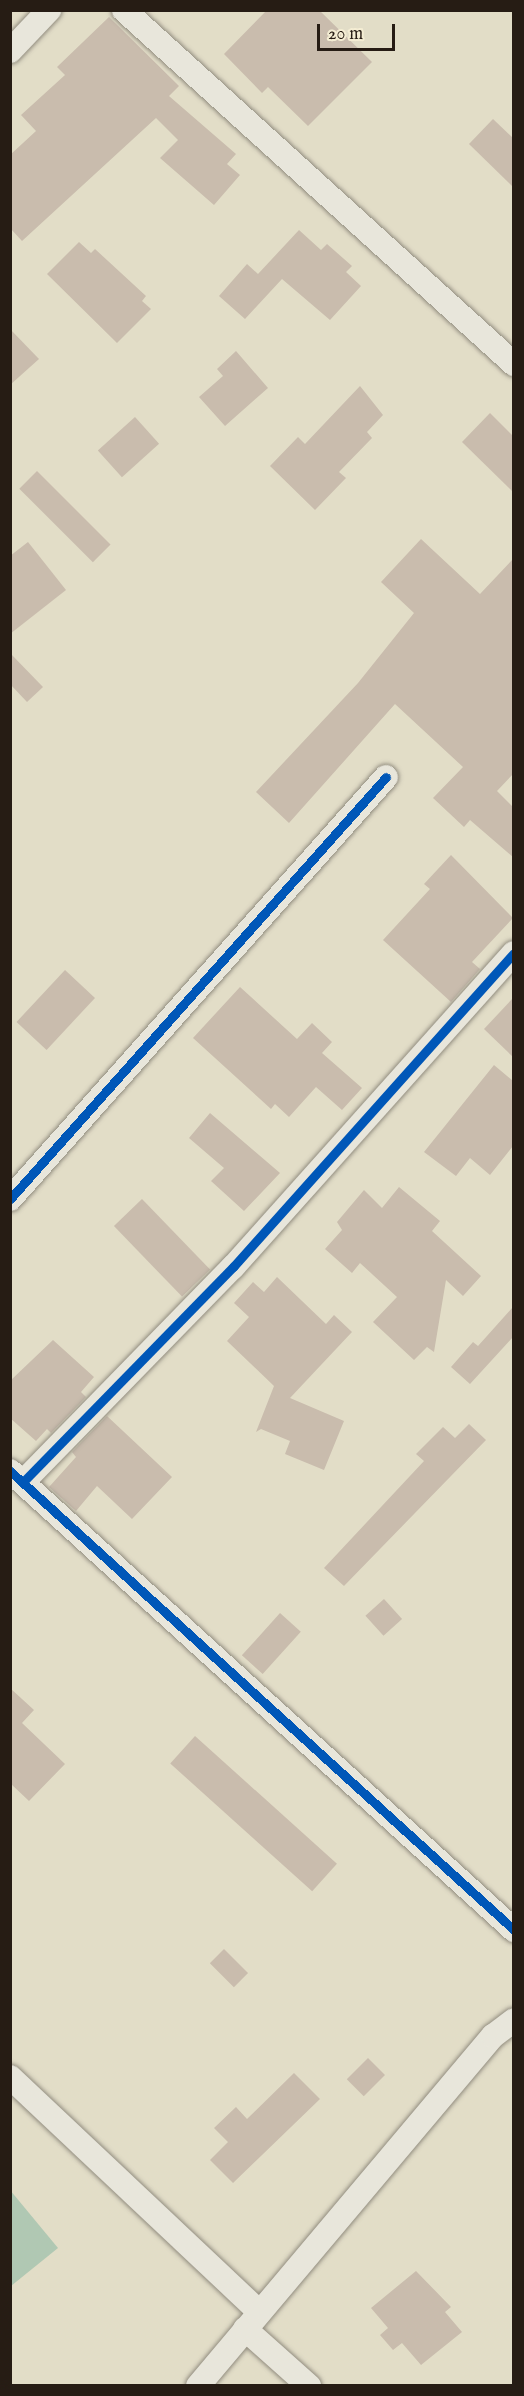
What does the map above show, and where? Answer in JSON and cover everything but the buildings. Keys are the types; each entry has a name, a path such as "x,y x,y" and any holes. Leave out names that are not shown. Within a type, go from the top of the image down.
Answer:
{"street":[{"path":"10,51 50,10"},
{"path":"124,10 513,364"},
{"path":"10,1198 386,777"},
{"path":"513,953 233,1267 17,1477 513,1930"},
{"path":"198,2385 494,2036 513,2020"},
{"path":"10,2077 252,2321 309,2385"}],"shaded area":[{"path":"10,2190 58,2248 11,2286 10,2286"}],"cycle path":[{"path":"10,1199 386,777"},
{"path":"23,1482 233,1267 514,953"},
{"path":"10,1471 514,1930"}]}
